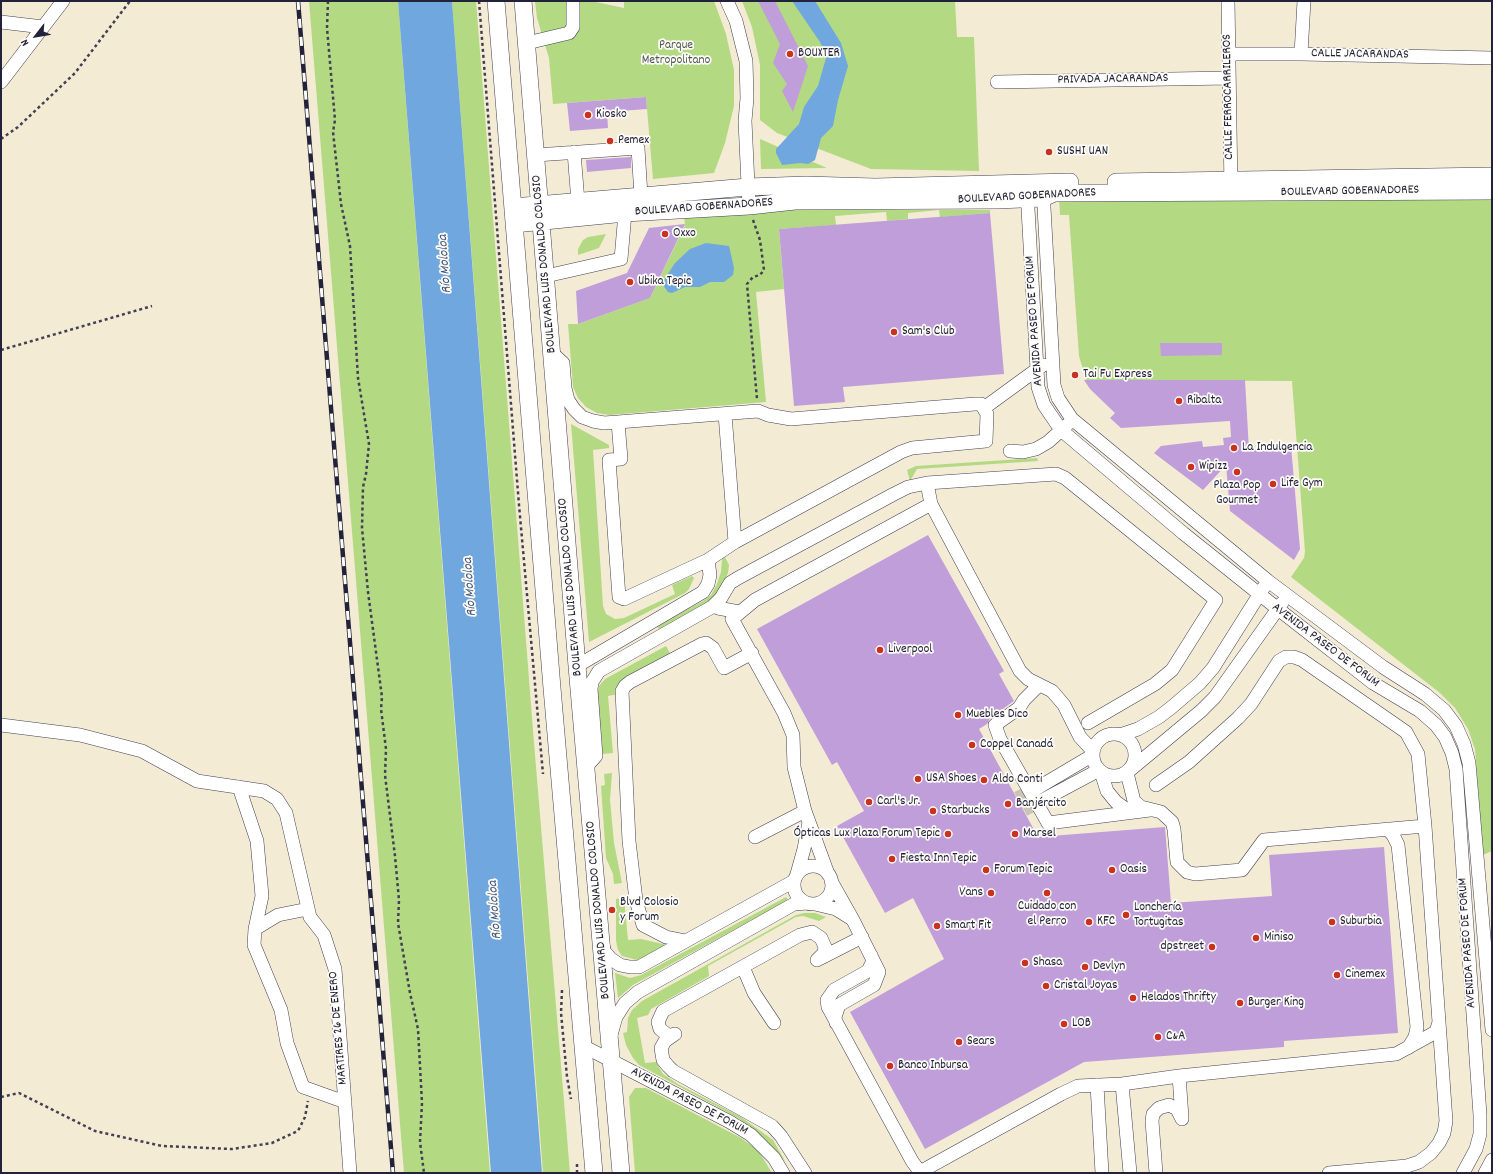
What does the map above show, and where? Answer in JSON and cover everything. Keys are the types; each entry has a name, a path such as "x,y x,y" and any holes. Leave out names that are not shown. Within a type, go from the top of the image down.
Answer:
{"main road":[{"name":"BOULEVARD LUIS DONALDO COLOSIO","path":"496,1 552,688 594,1173"},
{"name":"BOULEVARD LUIS DONALDO COLOSIO","path":"523,1 577,666 622,1173"},
{"name":"BOULEVARD GOBERNADORES","path":"541,213 578,202 748,187 806,185 1035,191 1054,193 1492,176"},
{"name":"BOULEVARD GOBERNADORES","path":"1231,187 1492,191"},
{"name":"BOULEVARD GOBERNADORES","path":"514,216 541,213 625,213 749,206 795,201 1035,191"},
{"path":"535,467 544,482 558,650 562,660 566,663 577,666"},
{"path":"552,688 553,682 558,678 566,680 569,684 582,825 586,833 592,839"}],"street":[{"path":"1,82 63,1"},
{"path":"527,43 569,33 573,27 572,1"},
{"path":"728,1 736,21 746,61 747,98 745,121 749,206"},
{"name":"CALLE FERROCARRILEROS","path":"1228,1 1231,187"},
{"path":"1301,54 1304,1"},
{"path":"1,22 43,27"},
{"name":"CALLE JACARANDAS","path":"1229,54 1492,58"},
{"name":"PRIVADA JACARANDAS","path":"997,82 1229,78"},
{"path":"536,155 638,148 641,196"},
{"path":"574,152 578,202"},
{"name":"AVENIDA PASEO DE FORUM","path":"1035,191 1054,384 1058,398 1072,419 1268,581 1383,667 1425,694 1444,710 1456,726 1464,744 1469,763 1492,1030"},
{"name":"AVENIDA PASEO DE FORUM","path":"1035,191 1038,388 1044,405 1060,430 1278,610 1373,683 1420,711 1436,725 1445,737 1452,753 1456,769 1480,1115 1480,1134 1476,1149 1463,1173"},
{"path":"546,276 621,258 625,213"},
{"path":"552,353 563,363 565,388 568,400 582,417 593,421 618,422 758,411 768,415 791,419 975,404 981,404 987,414 986,441 912,448 901,452 735,542 708,560 624,599 619,597 609,460 621,459 618,422"},
{"path":"984,408 1037,369 1052,360"},
{"path":"725,414 735,542"},
{"path":"1010,451 1023,452 1036,449 1048,442 1072,419"},
{"path":"586,767 596,756 591,689 594,676 604,667 715,608 730,583 738,578 894,494 908,487 927,483 1056,474 1065,478 1216,600 1172,670 1155,684 1088,722"},
{"path":"927,483 931,504 1020,671 1028,679 1052,691 1064,705 1080,737 1093,753 1107,791 1121,806 1135,812"},
{"path":"735,616 755,600 931,504"},
{"path":"577,666 703,592 708,584 710,575 708,560"},
{"path":"1069,715 1088,722 1116,734 1127,738 1134,747 1135,759 1127,772 1112,776 1100,771 1037,795 1093,753 1098,741 1104,736 1116,734 1138,729 1172,708 1200,683 1213,668 1268,581"},
{"path":"1107,791 1127,772 1195,716 1215,697 1278,610 1287,595"},
{"path":"715,608 735,616 752,653 794,735 794,768 807,815 829,877 872,955 879,972 877,979 868,989 839,1005 835,1016 836,1023 912,1162 921,1172 1069,1089 1078,1086 1122,1084 1179,1076 1396,1054 1433,1035 1438,1030 1439,1022"},
{"path":"686,941 666,937 643,925 636,900 629,841 622,691 630,682 702,644 706,643 713,648 724,668 752,653"},
{"path":"1156,784 1189,762 1238,718 1251,704 1279,661 1286,657 1294,656 1406,732 1418,754 1425,826 1446,1121 1444,1133 1439,1143 1419,1162 1407,1166 1329,1173"},
{"path":"1039,685 1024,700 1019,708 995,725 1000,739 1048,823 1152,810"},
{"name":"MARTIRES 26 DE ENERO","path":"1,725 87,737 142,751 197,781 264,791 277,799 286,813 310,917 324,935 335,969 350,1173"},
{"path":"1127,772 1134,801 1141,807 1161,812 1172,822 1177,862 1187,872 1195,874 1242,870 1264,840 1425,826"},
{"path":"239,788 258,841 262,896 255,929 254,946 280,1010 287,1043 303,1087 345,1102"},
{"path":"755,837 807,815"},
{"path":"807,815 804,849 796,878 796,893 800,899 836,909 853,920"},
{"path":"1386,829 1393,835 1398,845 1417,1027 1415,1036 1407,1049"},
{"path":"602,939 604,951 611,959 620,965 639,967 796,878 803,869 814,866 822,869 829,877 831,889 828,896 822,901 794,904 785,908 638,992 625,1003 616,1017 611,1034 612,1056"},
{"path":"255,929 278,915 308,909"},
{"path":"805,1173 781,1136 772,1126 673,1071 668,1066 664,1060 661,1048 665,1041 675,1034 669,1036 660,1029 658,1022 663,1011 808,931 818,935 823,942 824,953 818,960 862,937"},
{"path":"743,967 754,994 774,1023"},
{"name":"AVENIDA PASEO DE FORUM","path":"583,1046 612,1056 751,1135 774,1158 783,1173"},
{"path":"1156,1173 1152,1121 1153,1114 1159,1108 1169,1105 1177,1109 1182,1119 1179,1076"},
{"path":"1122,1084 1130,1173"},
{"path":"1097,1085 1102,1173"},
{"path":"1485,1173 1492,1160"}],"path":[{"path":"1,139 18,127 75,74 130,1"},
{"path":"328,1 327,28 335,120 333,132 341,204 350,246 358,378 366,419 368,444 366,474 363,487 362,528 368,592 382,697 381,709 386,749 385,774 399,900 398,923 418,1029 422,1104 420,1142 424,1173"},
{"path":"479,1 518,497 543,774"},
{"path":"749,206 760,240 764,270 760,275 753,278 747,284 758,411"},
{"path":"1,350 152,306"},
{"path":"562,988 561,1013 567,1077 572,1104"},
{"path":"1,1097 19,1093 95,1131 162,1146 232,1149 272,1143 298,1131 305,1117 308,1101 303,1087"},
{"path":"576,1158 577,1173"}],"green space":[{"path":"309,1 398,1 490,1173 404,1173"},
{"path":"452,1 476,1 534,743 570,1173 543,1173"},
{"name":"Parque Metropolitano","path":"535,1 591,1 624,8 624,1 714,1 726,34 734,70 734,106 725,143 714,173 653,179 646,97 553,104 549,58 537,18"},
{"path":"742,1 955,1 957,37 974,37 979,171 871,169 777,133 760,120 760,65 752,27"},
{"path":"760,139 827,168 761,169"},
{"path":"1492,197 1492,851 1483,855 1475,749 1468,729 1455,708 1440,693 1291,577 1304,558 1305,552 1292,381 1086,380 1079,356 1069,215 1060,215 1059,198"},
{"path":"773,210 939,210 908,213 908,219 887,221 886,212 835,216 836,225 779,229 784,289 756,292 766,402 609,415 597,413 586,407 578,398 573,387 568,324 578,324 650,298 685,225 684,216"},
{"path":"939,210 990,210 990,213 940,217"},
{"path":"606,234 599,248 578,255 578,249 583,240 588,237"},
{"path":"571,424 609,445 609,448 593,450 603,606 606,614 615,619 624,618 675,594 672,585 692,576 694,578 689,589 685,593 589,642"},
{"path":"1037,458 1038,461 917,469 910,481 907,470 916,466"},
{"path":"725,557 729,565 728,573 715,600 700,606 659,629 657,626 703,601 711,595 721,572 722,559"},
{"path":"666,646 671,655 618,694 608,696 613,753 602,754 597,694 599,686 605,679"},
{"path":"612,773 610,800 614,843 622,883 614,884 613,874 606,858 601,786 605,785 604,774"},
{"path":"786,897 788,900 633,985 618,998 615,973 630,978 641,975"},
{"path":"624,898 628,940 641,939 667,945 637,960 622,956 618,950 616,941 616,899"},
{"path":"815,913 826,917 819,921 803,916 796,917 708,966 709,976 651,1009 648,1015 637,1018 645,1063 656,1062 663,1074 678,1084 741,1117 773,1140 785,1161 740,1119 639,1065 633,1058 626,1045 623,1033 627,1032 628,1018 632,1010 642,1001 796,915"},
{"path":"635,1088 646,1088 741,1138 758,1150 772,1173 635,1173 629,1097"}],"water":[{"name":"Río Mololoa","path":"398,1 452,1 542,1173 491,1173"},
{"path":"792,1 815,1 841,43 848,66 838,100 833,126 821,138 815,160 808,164 800,163 782,165 776,153 776,149 799,124 804,107 818,86 826,58 820,42"},
{"path":"706,243 729,246 734,268 733,275 724,282 710,282 700,287 685,287 672,293 668,292 663,285 664,280 675,263 690,249"}],"building":[{"name":"BOUXTER","path":"758,1 775,1 808,66 793,112 782,91 787,84 773,63 780,44"},
{"name":"Kiosko","path":"646,97 647,109 607,112 608,128 570,131 567,103"},
{"path":"631,157 631,168 587,172 586,160"},
{"name":"Sam's Club","path":"990,213 1004,374 843,387 845,402 794,406 779,229"},
{"name":"Ubika Tepic","path":"685,224 650,298 578,324 576,291 627,273 649,228"},
{"path":"1160,343 1222,343 1222,355 1161,356"},
{"path":"1084,380 1245,380 1249,450 1291,446 1300,549 1294,560 1230,511 1226,465 1203,490 1154,453 1161,446 1202,441 1203,447 1224,445 1223,438 1231,437 1230,421 1121,428 1110,418 1115,413 1090,389"},
{"path":"928,535 1004,671 999,674 1014,701 990,718 987,724 979,729 1038,837 1165,827 1171,903 1272,896 1269,855 1384,847 1398,1033 1284,1041 1284,1047 1084,1062 925,1149 850,1012 944,959 913,898 885,913 837,826 864,811 837,762 832,765 757,629"}],"tunnel":[{"path":"1017,798 1034,790"},
{"path":"1024,810 1041,801"}],"railway":[{"path":"298,1 393,1173"}],"place":[{"name":"BOUXTER","path":"790,54"},
{"name":"Kiosko","path":"588,115"},
{"name":"Pemex","path":"610,141"},
{"name":"SUSHI UAN","path":"1049,152"},
{"name":"Oxxo","path":"665,234"},
{"name":"Ubika Tepic","path":"630,282"},
{"name":"Sam's Club","path":"894,332"},
{"name":"Tai Fu Express","path":"1075,375"},
{"name":"Ribalta","path":"1179,401"},
{"name":"La Indulgencia","path":"1234,448"},
{"name":"Wipizz","path":"1191,467"},
{"name":"Plaza Pop Gourmet","path":"1237,472"},
{"name":"Life Gym","path":"1273,484"},
{"name":"Liverpool","path":"880,650"},
{"name":"Muebles Dico","path":"958,715"},
{"name":"Coppel Canadá","path":"972,745"},
{"name":"USA Shoes","path":"918,779"},
{"name":"Aldo Conti","path":"984,780"},
{"name":"Carl's Jr.","path":"869,802"},
{"name":"Banjército","path":"1008,804"},
{"name":"Starbucks","path":"933,811"},
{"name":"Ópticas Lux Plaza Forum Tepic","path":"948,834"},
{"name":"Marsel","path":"1015,834"},
{"name":"Fiesta Inn Tepic","path":"892,859"},
{"name":"Forum Tepic","path":"986,870"},
{"name":"Oasis","path":"1112,870"},
{"name":"Vans","path":"991,893"},
{"name":"Cuidado con el Perro","path":"1047,893"},
{"name":"Blvd Colosio y Forum","path":"612,910"},
{"name":"Lonchería Tortugitas","path":"1126,915"},
{"name":"KFC","path":"1089,922"},
{"name":"Suburbia","path":"1332,922"},
{"name":"Smart Fit","path":"937,926"},
{"name":"Miniso","path":"1256,938"},
{"name":"dpstreet","path":"1212,947"},
{"name":"Shasa","path":"1025,963"},
{"name":"Devlyn","path":"1085,967"},
{"name":"Cinemex","path":"1337,975"},
{"name":"Cristal Joyas","path":"1046,986"},
{"name":"Helados Thrifty","path":"1133,998"},
{"name":"Burger King","path":"1240,1003"},
{"name":"LOB","path":"1064,1024"},
{"name":"C&A","path":"1158,1037"},
{"name":"Sears","path":"959,1042"},
{"name":"Banco Inbursa","path":"890,1066"}]}
